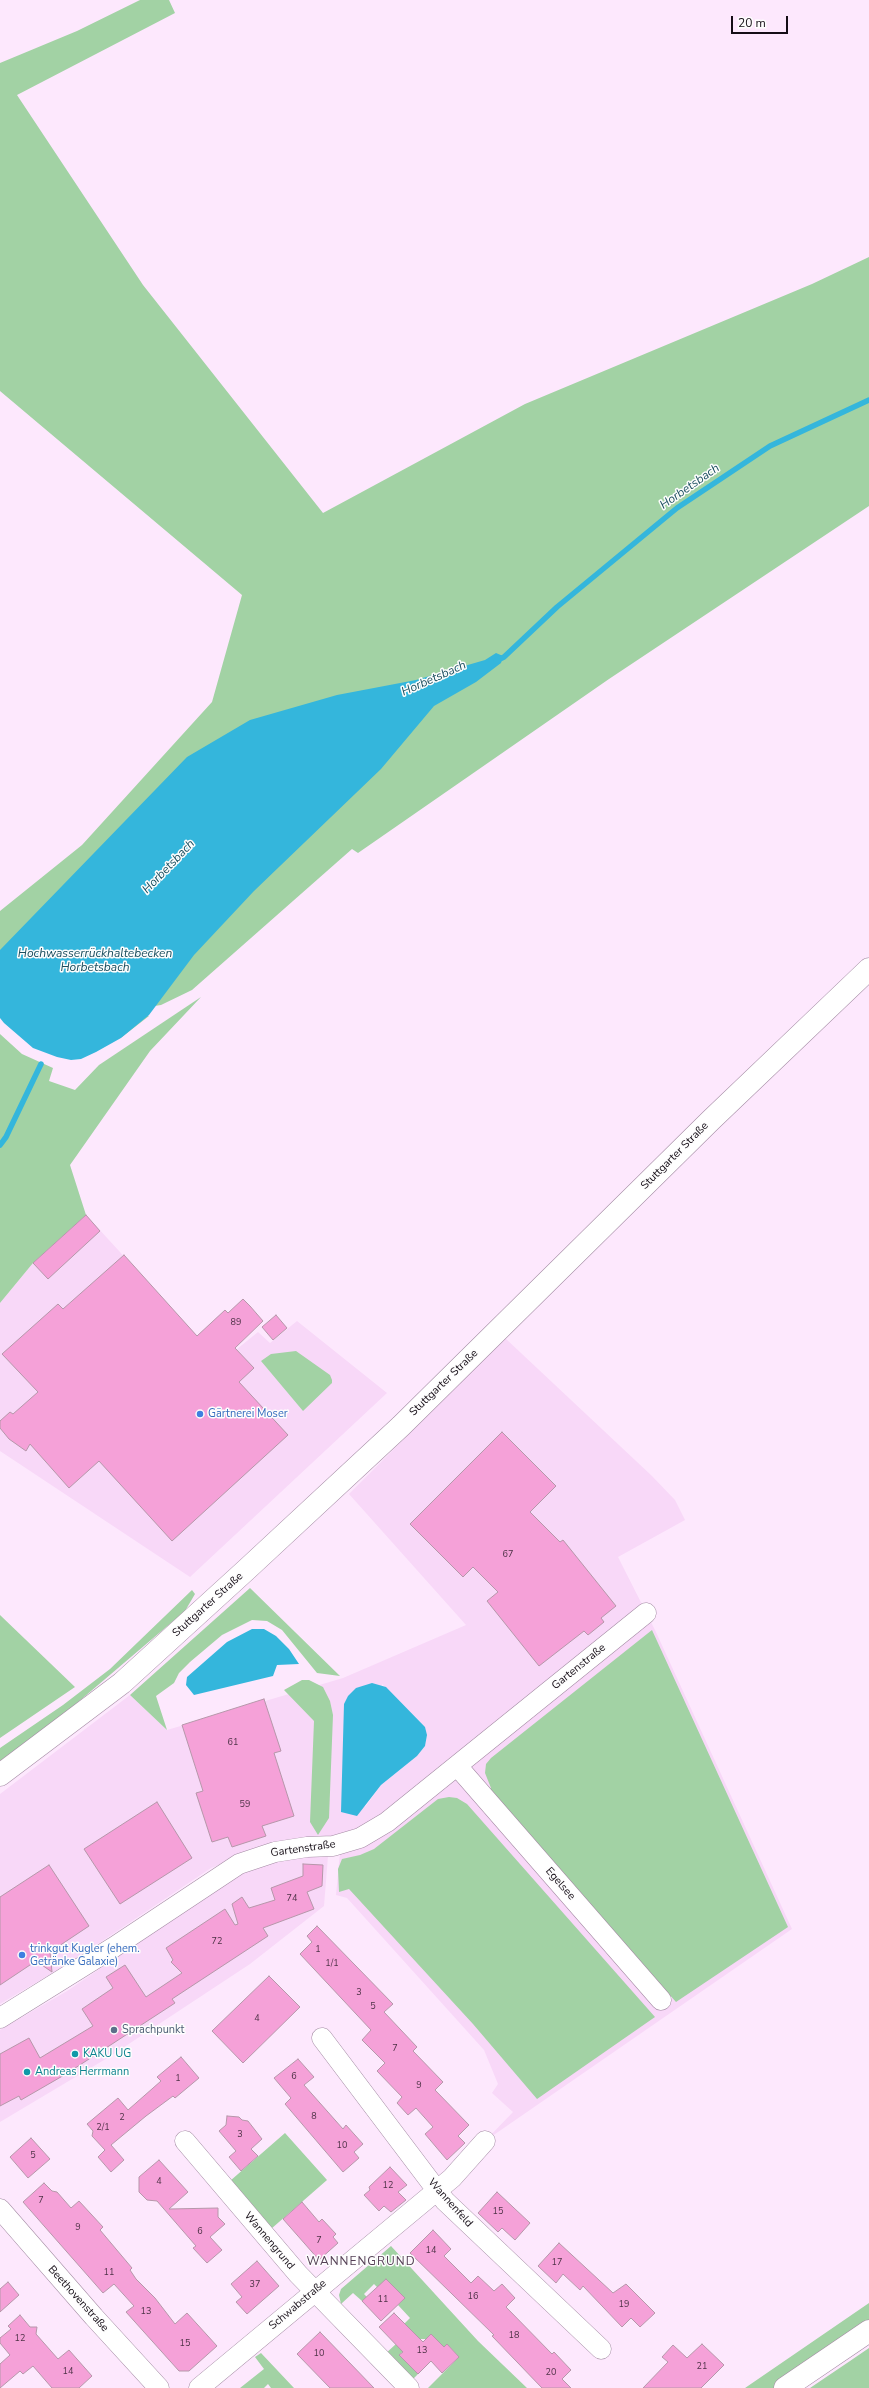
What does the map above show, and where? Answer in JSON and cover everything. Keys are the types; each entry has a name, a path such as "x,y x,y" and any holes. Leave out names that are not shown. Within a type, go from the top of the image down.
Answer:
{"street":[{"name":"Stuttgarter Straße","path":"0,1775 122,1682 246,1570 401,1426 711,1120 869,969"},
{"name":"Gartenstraße","path":"0,2018 100,1956 239,1864 275,1852 307,1847 333,1846 360,1838 388,1822 458,1767 646,1613"},
{"name":"Egelsee","path":"458,1767 661,2000"},
{"name":"Wannenfeld","path":"322,2038 437,2190 459,2216 601,2349"},
{"name":"Wannengrund","path":"185,2141 298,2274 315,2290 335,2314 409,2388"},
{"name":"Schwabstraße","path":"199,2388 315,2290 452,2178 485,2141"},
{"name":"Beethovenstraße","path":"0,2209 94,2317 159,2388"},
{"path":"785,2388 869,2331"}],"shaded area":[{"path":"86,1215 221,1362 258,1332 270,1343 297,1321 387,1393 190,1577 0,1451 0,1303 33,1263"},
{"path":"505,1338 652,1476 675,1500 685,1520 618,1557 655,1630 792,1929 485,2141 513,2112 492,2093 498,2084 484,2050 347,1898 336,1895 341,1841 262,1848 211,1868 74,1960 0,2004 0,1794 130,1695 167,1730 343,1678 466,1625 349,1494","holes":["382,1684 425,1727 427,1735 425,1746 417,1756 381,1785 365,1807"]},
{"path":"309,1855 328,1856 324,1906 250,1964 109,2057 0,2122 0,2030 67,1991 240,1874 280,1860"}],"green space":[{"path":"140,0 169,0 175,13 17,95 143,285 323,513 525,404 812,284 869,257 869,506 609,679 358,853 352,849 192,990 161,1005 79,1018 139,1013 149,1016 122,1037 0,1013 0,911 82,845 212,702 242,595 0,391 0,63 77,31"},
{"path":"201,997 150,1051 70,1165 86,1215 33,1263 0,1303 0,1034 22,1054 53,1068 49,1081 75,1090 99,1065"},
{"path":"296,1351 330,1375 332,1380 332,1383 303,1411 261,1361 271,1354"},
{"path":"250,1588 340,1676 317,1673 282,1630 267,1621 252,1620 222,1635 179,1673 174,1683 156,1696 167,1730 130,1695"},
{"path":"192,1590 195,1594 185,1611 57,1720 0,1761 0,1748 63,1705 110,1669"},
{"path":"0,1615 75,1687 0,1738"},
{"path":"652,1630 788,1927 676,2002 488,1791 491,1788 485,1773 486,1764 491,1758"},
{"path":"302,1680 309,1680 323,1687 330,1701 333,1715 329,1818 318,1835 310,1822 314,1721 284,1690"},
{"path":"449,1797 457,1798 467,1804 655,2017 537,2099 473,2024 349,1889 339,1892 338,1869 342,1859 360,1855 374,1849 438,1799"},
{"path":"285,2133 327,2180 271,2229 230,2181"},
{"path":"391,2246 478,2341 527,2388 428,2388 459,2357 447,2344 444,2347 431,2334 426,2339 420,2339 399,2355 418,2374 412,2380 385,2354 396,2344 390,2338 410,2318 398,2305 404,2298 386,2279 378,2288 374,2284 364,2294 367,2297 362,2301 353,2293 341,2304 339,2295 341,2289"},
{"path":"869,2303 869,2325 776,2388 745,2388"},
{"path":"869,2348 869,2388 810,2388 850,2361"},
{"path":"261,2353 294,2388 271,2388 268,2384 264,2388 240,2388 264,2369 255,2357"}],"water":[{"name":"Hochwasserrückhaltebecken Horbetsbach","path":"496,653 503,656 501,663 476,682 434,706 381,769 254,891 194,955 149,1015 121,1038 81,1059 71,1060 57,1057 33,1048 0,1018 0,950 187,757 250,720 337,695 416,680 485,660"},
{"path":"252,1629 264,1629 276,1636 289,1649 299,1664 277,1665 273,1676 194,1695 186,1685 187,1677 227,1642"},
{"path":"372,1683 386,1687 425,1727 427,1735 425,1746 417,1756 381,1785 357,1816 341,1812 344,1704 348,1696 356,1688"}],"building":[{"path":"86,1215 100,1231 48,1279 33,1263"},
{"path":"124,1255 197,1336 225,1310 228,1313 243,1299 250,1306 263,1321 235,1348 254,1368 239,1382 288,1435 172,1541 99,1461 69,1488 30,1444 26,1451 9,1439 0,1428 0,1421 10,1412 13,1414 38,1392 2,1354 58,1304 63,1309"},
{"path":"276,1315 287,1328 273,1340 262,1327"},
{"path":"502,1432 556,1486 530,1512 560,1542 563,1540 616,1606 601,1618 604,1622 588,1635 584,1631 539,1666 487,1601 498,1592 473,1567 463,1577 410,1524"},
{"path":"264,1699 281,1751 274,1753 294,1816 262,1826 266,1836 232,1847 228,1837 212,1842 196,1793 203,1791 182,1725"},
{"path":"157,1802 192,1858 120,1904 84,1849"},
{"path":"303,1864 323,1865 322,1886 307,1892 314,1909 263,1928 268,1936 172,1999 175,2003 66,2074 21,2100 19,2096 0,2106 0,2054 29,2038 40,2058 93,2026 82,2009 113,1988 106,1977 125,1965 146,1997 182,1973 171,1962 173,1960 166,1948 225,1909 235,1925 238,1924 232,1904 242,1897 249,1908 275,1900 271,1888 303,1876"},
{"name":"trinkgut Kugler (ehem. Getränke Galaxie)","path":"49,1865 89,1926 50,1952 52,1972 36,1961 0,1985 0,1897"},
{"path":"317,1926 393,2004 384,2012 417,2047 413,2051 443,2082 435,2090 469,2125 458,2136 465,2143 447,2160 425,2134 433,2127 416,2108 408,2115 397,2103 402,2097 377,2071 385,2063 362,2040 371,2030 300,1954 312,1942 307,1936"},
{"path":"269,1976 300,2007 243,2063 212,2031"},
{"path":"181,2057 199,2078 175,2098 173,2096 146,2116 111,2145 124,2160 111,2172 98,2157 105,2150 92,2136 93,2131 87,2124 118,2098 128,2110 161,2081 157,2077"},
{"path":"298,2059 314,2077 304,2085 343,2129 346,2125 363,2144 354,2152 359,2158 343,2172 285,2104 291,2098 274,2078"},
{"path":"227,2116 239,2117 242,2120 248,2121 262,2139 251,2149 258,2156 241,2171 229,2157 236,2151 219,2131 226,2125"},
{"path":"31,2138 50,2159 28,2178 10,2157"},
{"path":"159,2160 188,2192 169,2209 218,2208 218,2217 225,2224 210,2237 222,2250 207,2263 193,2248 196,2246 157,2201 147,2200 139,2192 139,2177"},
{"path":"390,2167 407,2185 398,2192 406,2200 391,2212 384,2206 379,2211 364,2195 370,2190 369,2187"},
{"path":"44,2183 52,2191 57,2192 71,2208 79,2201 103,2227 100,2230 132,2268 130,2270 136,2279 155,2298 175,2324 187,2313 217,2346 189,2371 179,2371 126,2312 134,2306 114,2284 103,2293 23,2202"},
{"path":"497,2192 530,2223 515,2240 502,2228 498,2232 478,2213"},
{"path":"302,2202 319,2222 322,2219 336,2234 333,2237 338,2243 319,2260 283,2219"},
{"path":"433,2230 451,2249 444,2256 471,2283 478,2276 494,2291 502,2284 515,2298 506,2307 552,2354 554,2352 571,2370 562,2379 571,2388 542,2388 492,2336 494,2335 410,2253"},
{"path":"559,2243 613,2293 626,2284 655,2313 640,2327 631,2318 622,2327 583,2286 580,2290 563,2274 556,2283 538,2266"},
{"path":"257,2261 279,2286 247,2314 236,2302 242,2297 231,2284"},
{"path":"386,2279 405,2298 381,2321 362,2301"},
{"path":"8,2282 19,2295 0,2312 0,2289"},
{"path":"394,2313 423,2342 431,2334 444,2347 447,2344 459,2357 442,2373 431,2361 418,2374 399,2355 403,2352 379,2327"},
{"path":"20,2315 30,2327 37,2327 36,2334 58,2359 69,2350 92,2376 79,2388 52,2388 33,2366 23,2374 20,2371 0,2388 0,2364 10,2355 0,2343 0,2338 11,2329 8,2326"},
{"path":"320,2332 374,2388 330,2388 297,2354"},
{"path":"702,2344 724,2365 701,2388 643,2388 668,2362 662,2357 673,2345 687,2358"}],"waterway":[{"name":"Horbetsbach","path":"496,661 504,657 557,607 677,508 770,446 869,400"},
{"name":"Horbetsbach","path":"0,1145 6,1137 41,1064"}],"place":[{"name":"Gärtnerei Moser","path":"200,1414"},
{"name":"trinkgut Kugler (ehem. Getränke Galaxie)","path":"22,1955"},
{"name":"Sprachpunkt","path":"114,2030"},
{"name":"KAKU UG","path":"75,2054"},
{"name":"Andreas Herrmann","path":"27,2072"}],"district":[{"name":"WANNENGRUND","path":"361,2262"}]}
